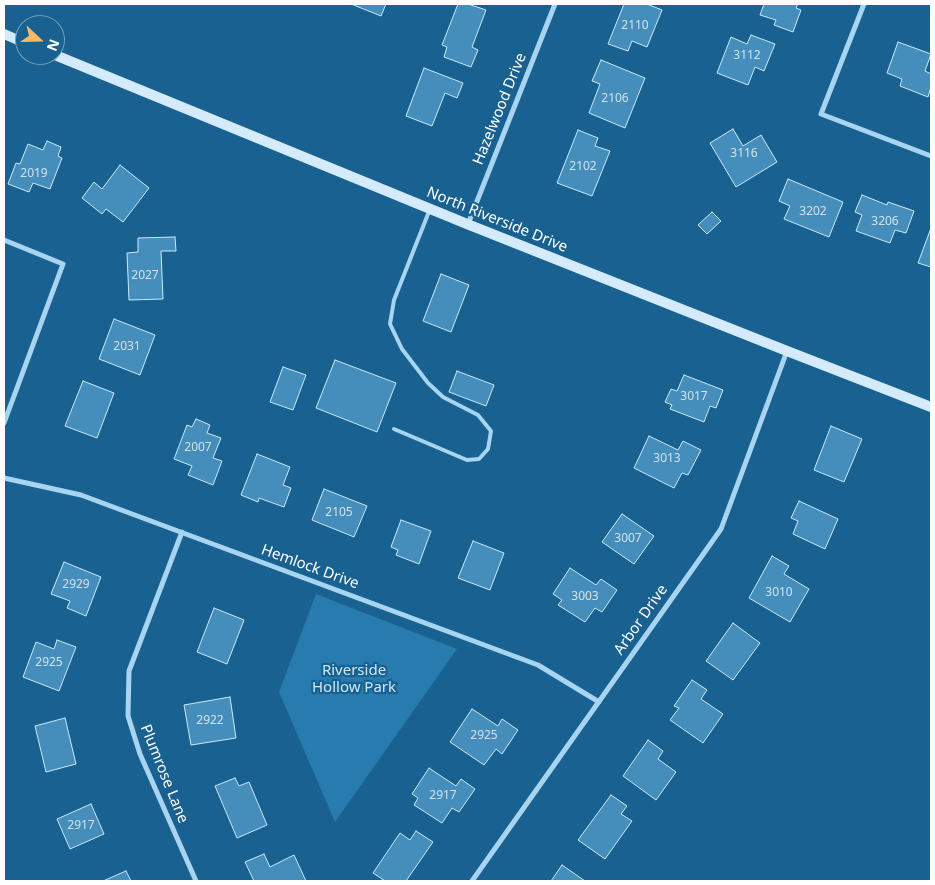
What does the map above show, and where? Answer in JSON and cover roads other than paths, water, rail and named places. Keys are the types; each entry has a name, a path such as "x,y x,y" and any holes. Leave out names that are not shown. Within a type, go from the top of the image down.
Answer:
{"street":[{"name":"Hazelwood Drive","path":"468,224 555,4"},
{"path":"864,4 821,114 931,156"},
{"name":"North Riverside Drive","path":"65,59 430,209 931,407"},
{"path":"4,240 63,264 4,423"},
{"name":"Arbor Drive","path":"472,881 721,529 787,351"},
{"name":"Hemlock Drive","path":"4,478 81,495 538,665 598,702"},
{"name":"Plumrose Lane","path":"182,532 129,671 128,716 140,754 196,881"}],"lane":[{"path":"394,429 467,460 479,459 488,449 491,431 478,415 442,397 402,349 390,324 394,300 430,209"}],"park label":[{"name":"Riverside Hollow Park","path":"354,680"}]}
